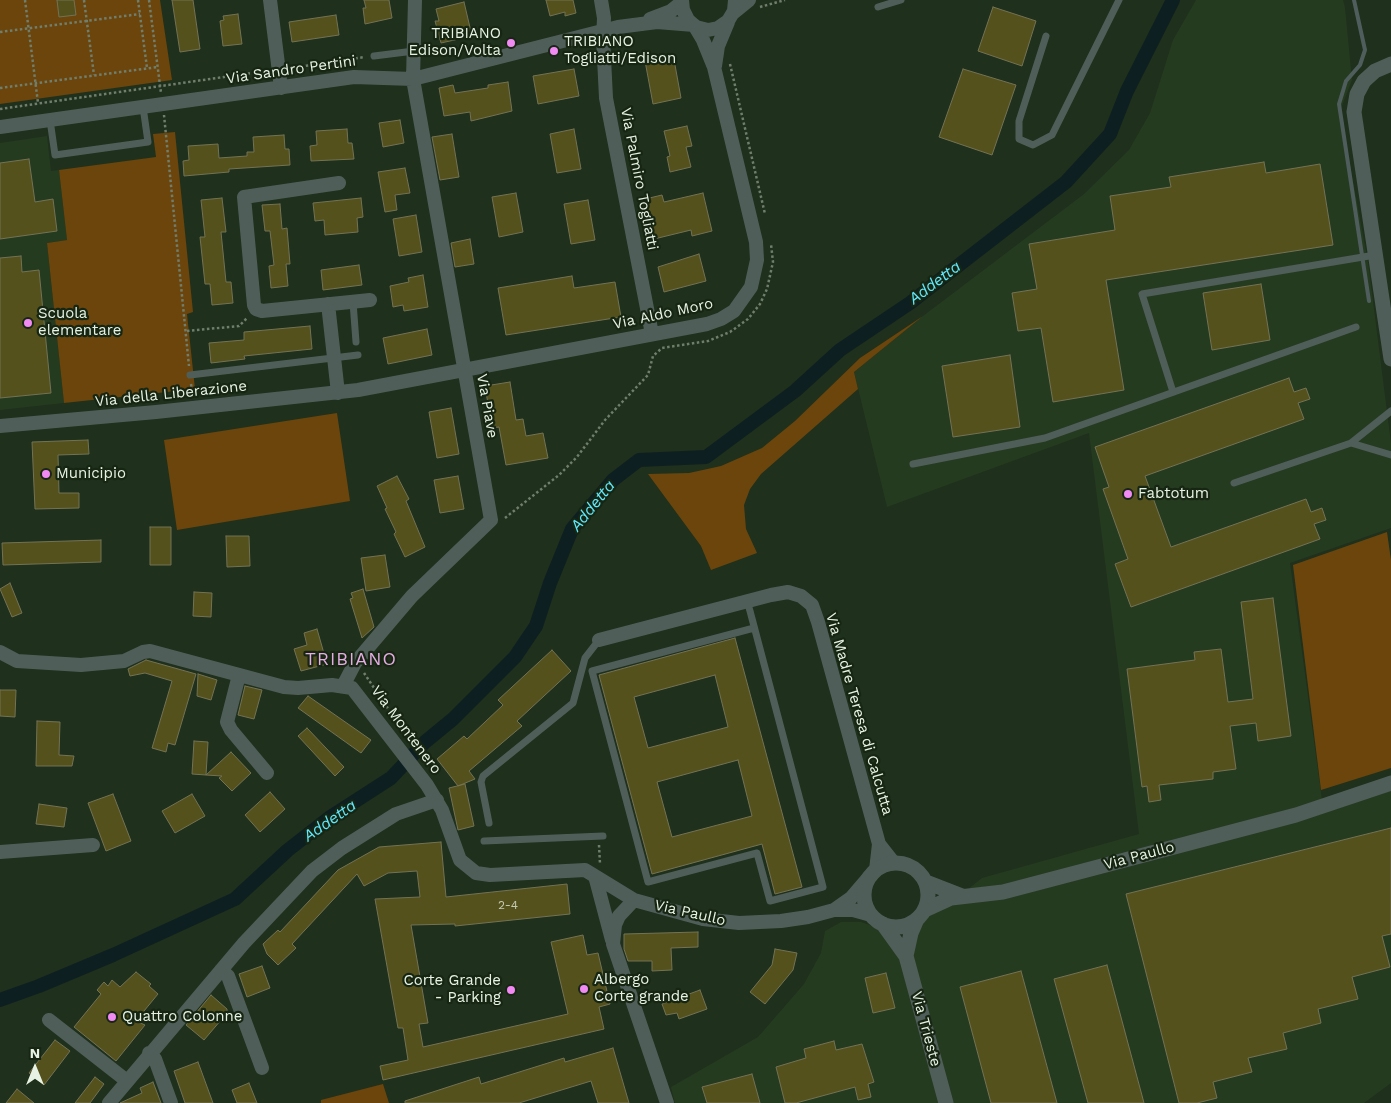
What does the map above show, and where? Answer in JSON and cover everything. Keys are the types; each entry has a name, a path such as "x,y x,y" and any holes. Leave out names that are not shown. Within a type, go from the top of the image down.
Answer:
{"street":[{"path":"270,0 282,88"},
{"name":"Via Piave","path":"343,686 355,663 412,596 490,520 413,79 415,0"},
{"name":"Via Palmiro Togliatti","path":"601,0 606,98 652,334"},
{"name":"Via Sandro Pertini","path":"0,127 354,77 413,79 642,22 671,11 682,1"},
{"name":"Via Aldo Moro","path":"464,370 721,319 734,311 744,299 756,272 756,242 714,67 703,40 685,15 682,1"},
{"path":"714,67 718,46 732,12 753,4"},
{"name":"Via Sandro Pertini","path":"642,22 671,22 712,30 732,12"},
{"path":"1391,64 1378,69 1367,78 1360,87 1354,102 1354,120 1391,359"},
{"path":"339,183 244,197 256,310 262,311 370,300"},
{"path":"328,304 338,393"},
{"name":"Via della Liberazione","path":"3,427 338,393 464,370"},
{"name":"Via Madre Teresa di Calcutta","path":"599,640 788,592 801,596 812,605 878,844 894,862"},
{"path":"0,652 18,661"},
{"path":"0,664 18,661 89,665 124,661 143,652 168,656 298,688 343,686"},
{"path":"238,674 227,722 231,730 267,773"},
{"name":"Via Montenero","path":"343,686 352,688 358,693 392,730 437,800 460,860 476,873 490,875"},
{"name":"Via Paullo","path":"490,875 571,869 598,870 634,900 703,919 739,923 781,921 808,917 834,910 853,910 900,926 951,898 1003,892 1315,808 1391,783"},
{"path":"109,1103 149,1053 283,899 312,871 342,848 396,814 437,800"},
{"name":"Via Madre Teresa di Calcutta","path":"872,873 878,844"},
{"path":"0,852 93,845"},
{"name":"Via Paullo","path":"834,910 851,898 872,873 894,862 913,867 926,882 962,896"},
{"path":"598,870 613,944 667,1103"},
{"path":"872,873 864,896 877,919"},
{"path":"921,914 928,891 926,882"},
{"path":"613,944 615,925 619,916 634,900"},
{"name":"Via Trieste","path":"906,956 911,933 921,914"},
{"name":"Via Trieste","path":"877,919 906,956 946,1103"},
{"path":"221,970 228,976 262,1068"},
{"path":"50,1020 127,1081"},
{"path":"149,1053 155,1059 171,1103"}],"lane":[{"path":"878,7 901,0"},
{"path":"1046,36 1019,122 1019,138 1033,145 1052,135 1119,0"},
{"path":"374,56 414,51"},
{"path":"50,120 55,155 148,142 144,107"},
{"path":"1173,392 1142,294 1376,255"},
{"path":"353,302 356,342"},
{"path":"914,464 1045,438 1356,327"},
{"path":"190,375 358,355"},
{"path":"1234,483 1351,443 1391,410"},
{"path":"1351,443 1391,455"},
{"path":"747,601 823,887 770,901 757,853 648,882 592,671 754,628"},
{"path":"489,823 481,782 483,776 573,703 586,658 599,640"},
{"path":"484,841 600,836"}],"path":[{"path":"25,0 38,103"},
{"path":"84,0 94,76"},
{"path":"138,0 147,68"},
{"path":"148,0 163,104 193,397"},
{"path":"753,4 785,0"},
{"path":"0,32 140,14"},
{"path":"728,55 766,221"},
{"path":"0,109 374,56"},
{"path":"0,88 158,67"},
{"path":"498,525 559,475 577,457 604,420 648,375 653,356 662,348 708,341 730,332 748,319 760,304 770,276 772,262 770,238"},
{"path":"186,331 238,326 256,310"},
{"path":"368,665 364,673 391,713 389,717 392,730"},
{"path":"598,870 600,836"}],"shaded area":[{"path":"0,0 160,0 172,80 0,104"},
{"path":"1196,0 1343,0 1345,8 1352,80 1340,111 1368,262 1391,443 1391,528 1290,563 1322,800 1370,785 1391,775 1391,1083 1364,1103 675,1103 671,1087 758,1037 804,984 821,953 825,931 841,922 861,922 876,927 912,955 919,927 928,917 943,909 982,878 1139,834 1089,433 887,507 854,372 923,316 1084,194 1129,150 1150,113 1173,40"},
{"path":"175,132 193,312 187,314 195,389 64,403 47,243 67,240 59,170 156,157 153,134"},
{"name":"Scuola elementare","path":"47,136 51,171 59,170 67,240 47,243 64,403 0,410 0,143"},
{"path":"923,316 854,372 858,389 761,474 750,489 744,505 746,529 757,553 711,570 701,546 648,474 689,473 721,466 762,448 795,421 860,358"},
{"path":"337,413 350,501 177,530 164,440"},
{"path":"1387,532 1391,560 1391,768 1321,790 1293,565"},
{"path":"383,1084 389,1103 321,1103 321,1100"}],"building":[{"path":"57,0 74,0 76,15 59,17"},
{"path":"172,0 193,0 200,49 180,52"},
{"path":"364,0 389,0 392,18 365,24 363,8 366,8"},
{"path":"546,0 573,0 576,13 565,16 565,12 550,16"},
{"path":"464,2 472,36 441,43 435,21 439,21 436,9"},
{"path":"993,7 1036,21 1022,66 978,51"},
{"path":"238,14 242,44 223,46 220,21 224,20 223,16"},
{"path":"336,15 339,35 292,42 289,22"},
{"path":"673,54 681,98 653,104 645,61"},
{"path":"574,69 579,96 538,104 533,76"},
{"path":"963,69 1016,85 992,155 939,137"},
{"path":"508,82 512,111 471,121 470,112 444,116 439,88 453,85 455,93 488,88 488,85"},
{"path":"400,120 404,143 383,147 379,123"},
{"path":"687,126 692,146 686,147 691,167 670,172 667,157 670,156 664,131"},
{"path":"347,129 348,143 352,143 354,159 311,161 310,146 317,145 316,131"},
{"path":"574,129 581,169 557,173 550,134"},
{"path":"452,134 459,177 440,180 432,137"},
{"path":"284,135 285,149 289,149 290,165 229,169 229,172 184,176 183,161 189,160 188,146 218,144 219,158 247,156 247,152 254,152 253,137"},
{"path":"29,159 35,202 53,199 57,231 0,239 0,163"},
{"path":"1264,162 1266,173 1320,164 1333,245 1106,280 1124,390 1053,402 1041,328 1018,331 1012,293 1037,289 1029,244 1115,230 1110,196 1171,187 1169,177"},
{"path":"405,168 410,193 395,195 397,210 385,212 378,172"},
{"path":"516,193 523,232 499,237 492,197"},
{"path":"703,193 712,231 692,236 691,230 650,240 641,200 662,195 664,202"},
{"path":"222,198 226,232 221,232 226,282 231,282 233,303 212,305 210,284 205,284 200,237 205,237 201,200"},
{"path":"361,198 363,217 357,218 358,232 325,235 324,220 315,221 313,203"},
{"path":"588,200 595,240 571,244 564,204"},
{"path":"280,204 282,229 287,228 290,264 286,264 288,286 271,288 269,266 274,265 270,231 265,231 262,205"},
{"path":"416,215 422,252 399,256 393,219"},
{"path":"470,239 474,264 455,267 451,243"},
{"path":"699,254 706,281 664,292 658,267"},
{"path":"21,256 22,272 39,270 51,393 0,398 0,258"},
{"path":"359,265 362,285 323,290 321,270"},
{"path":"423,275 428,307 404,311 403,305 393,307 390,286 409,282 408,278"},
{"path":"572,276 574,288 615,282 621,317 506,335 498,288"},
{"path":"1261,284 1270,340 1212,350 1203,293"},
{"path":"310,326 312,349 244,356 245,359 211,363 209,343 244,340 244,332"},
{"path":"427,329 432,355 388,364 383,338"},
{"path":"1010,355 1020,427 953,437 942,366"},
{"name":"Fabtotum","path":"1289,378 1294,392 1306,388 1310,399 1298,403 1304,419 1145,476 1171,547 1306,499 1311,512 1322,508 1326,520 1314,524 1320,539 1131,607 1115,564 1128,559 1103,489 1109,487 1095,447"},
{"path":"510,382 516,420 523,419 526,436 543,433 548,458 506,465 499,427 492,428 485,386"},
{"path":"451,408 459,454 437,458 429,412"},
{"name":"Municipio","path":"88,440 89,454 58,455 59,493 79,493 79,508 35,509 32,442"},
{"path":"397,476 409,499 406,501 425,547 405,557 394,534 396,532 377,486"},
{"path":"458,476 464,509 440,513 434,480"},
{"path":"150,527 171,527 171,565 150,565"},
{"path":"226,536 249,536 250,566 227,567"},
{"path":"101,540 101,562 3,565 2,543"},
{"path":"385,555 390,587 366,591 361,558"},
{"path":"10,583 22,613 12,617 0,589"},
{"path":"363,589 374,627 362,638 350,599 353,598 351,593"},
{"path":"194,592 212,593 211,617 193,616"},
{"path":"1273,598 1291,736 1258,741 1256,723 1230,726 1236,769 1213,772 1213,779 1159,785 1161,800 1149,802 1147,786 1142,787 1127,669 1195,660 1194,652 1221,649 1228,702 1253,699 1241,602"},
{"path":"317,629 327,664 301,671 294,649 307,645 304,633"},
{"path":"735,638 802,887 775,894 762,844 652,874 599,675","holes":["715,675 728,727 648,748 634,697","738,760 752,816 672,837 657,782"]},
{"path":"552,650 571,671 517,721 522,726 469,771 475,779 458,786 437,759 464,736 467,739 503,705 498,700"},
{"path":"146,660 196,674 175,745 168,743 166,752 152,748 172,681 145,673 130,676 128,669"},
{"path":"198,674 217,680 211,700 197,696"},
{"path":"245,686 262,690 254,719 238,715"},
{"path":"0,690 16,690 15,717 0,716"},
{"path":"308,696 371,740 361,753 298,708"},
{"path":"37,721 60,722 59,755 74,756 72,766 36,766"},
{"path":"307,728 344,767 335,776 298,736"},
{"path":"194,741 208,742 206,775 192,774"},
{"path":"231,752 251,773 232,791 219,778 222,776 206,775"},
{"path":"465,784 474,826 458,830 449,788"},
{"path":"270,792 285,809 260,832 245,815"},
{"path":"113,794 131,841 106,851 88,803"},
{"path":"192,794 205,816 175,833 162,811"},
{"path":"39,804 67,808 64,827 36,824"},
{"path":"1391,828 1391,934 1382,936 1390,967 1352,977 1358,999 1318,1009 1321,1023 1283,1033 1287,1049 1248,1058 1252,1072 1213,1082 1217,1098 1197,1103 1179,1103 1126,894"},
{"path":"441,842 446,897 567,884 570,914 455,926 455,924 411,925 428,1023 419,1024 423,1047 568,1014 551,942 583,935 587,955 598,953 610,1004 599,1007 604,1029 383,1080 380,1066 408,1060 403,1028 398,1028 375,899 420,897 417,871 388,873 364,886 357,874 292,944 296,948 278,965 267,954 263,944 278,930 280,932 338,870 379,847"},
{"path":"698,932 698,947 671,948 672,970 652,971 652,961 628,961 624,949 624,934"},
{"path":"775,949 797,953 793,970 765,1004 750,992 772,965"},
{"path":"1107,965 1144,1103 1088,1103 1054,979"},
{"path":"262,966 270,988 247,997 239,974"},
{"path":"1021,971 1057,1103 991,1103 960,987"},
{"name":"Quattro Colonne","path":"136,972 151,984 149,986 158,994 144,1011 146,1012 138,1022 145,1025 116,1061 74,1027 101,994 97,990 104,982 108,986 112,980 120,987"},
{"path":"886,973 895,1008 873,1013 865,978"},
{"path":"700,990 707,1009 679,1019 677,1013 666,1015 662,1004"},
{"path":"211,995 227,1009 227,1013 204,1040 186,1025"},
{"path":"55,1040 70,1051 44,1085 29,1073"},
{"path":"834,1041 836,1050 862,1044 874,1082 868,1084 871,1097 858,1100 855,1087 796,1103 785,1103 776,1067 806,1058 804,1049"},
{"path":"613,1048 629,1103 598,1103 591,1081 519,1103 405,1103 405,1101 479,1077 481,1084 564,1058 565,1062"},
{"path":"198,1062 213,1103 185,1103 174,1071"},
{"path":"752,1074 760,1103 707,1103 702,1087"},
{"path":"95,1077 104,1084 90,1103 75,1103"},
{"path":"153,1082 161,1103 120,1103 142,1093 140,1088"},
{"path":"249,1083 257,1103 237,1103 232,1090"},
{"path":"17,1089 34,1103 6,1103"}],"waterway":[{"name":"Addetta","path":"0,1000 113,955 235,899 288,850 329,818 391,778 425,742 453,719 515,657 536,626 550,583 572,529 613,480 639,460 706,457 795,391 840,350 910,303 1066,182 1110,134 1127,91 1173,0"},
{"path":"1354,0 1365,50 1360,65 1346,81 1339,104 1369,301"}],"place":[{"name":"TRIBIANO Edison/Volta","path":"511,43"},
{"name":"TRIBIANO Togliatti/Edison","path":"554,51"},
{"name":"Scuola elementare","path":"28,323"},
{"name":"Municipio","path":"46,474"},
{"name":"Fabtotum","path":"1128,494"},
{"name":"Albergo Corte grande","path":"584,989"},
{"name":"Corte Grande - Parking","path":"511,990"},
{"name":"Quattro Colonne","path":"112,1017"}],"district":[{"name":"TRIBIANO","path":"351,660"}]}
